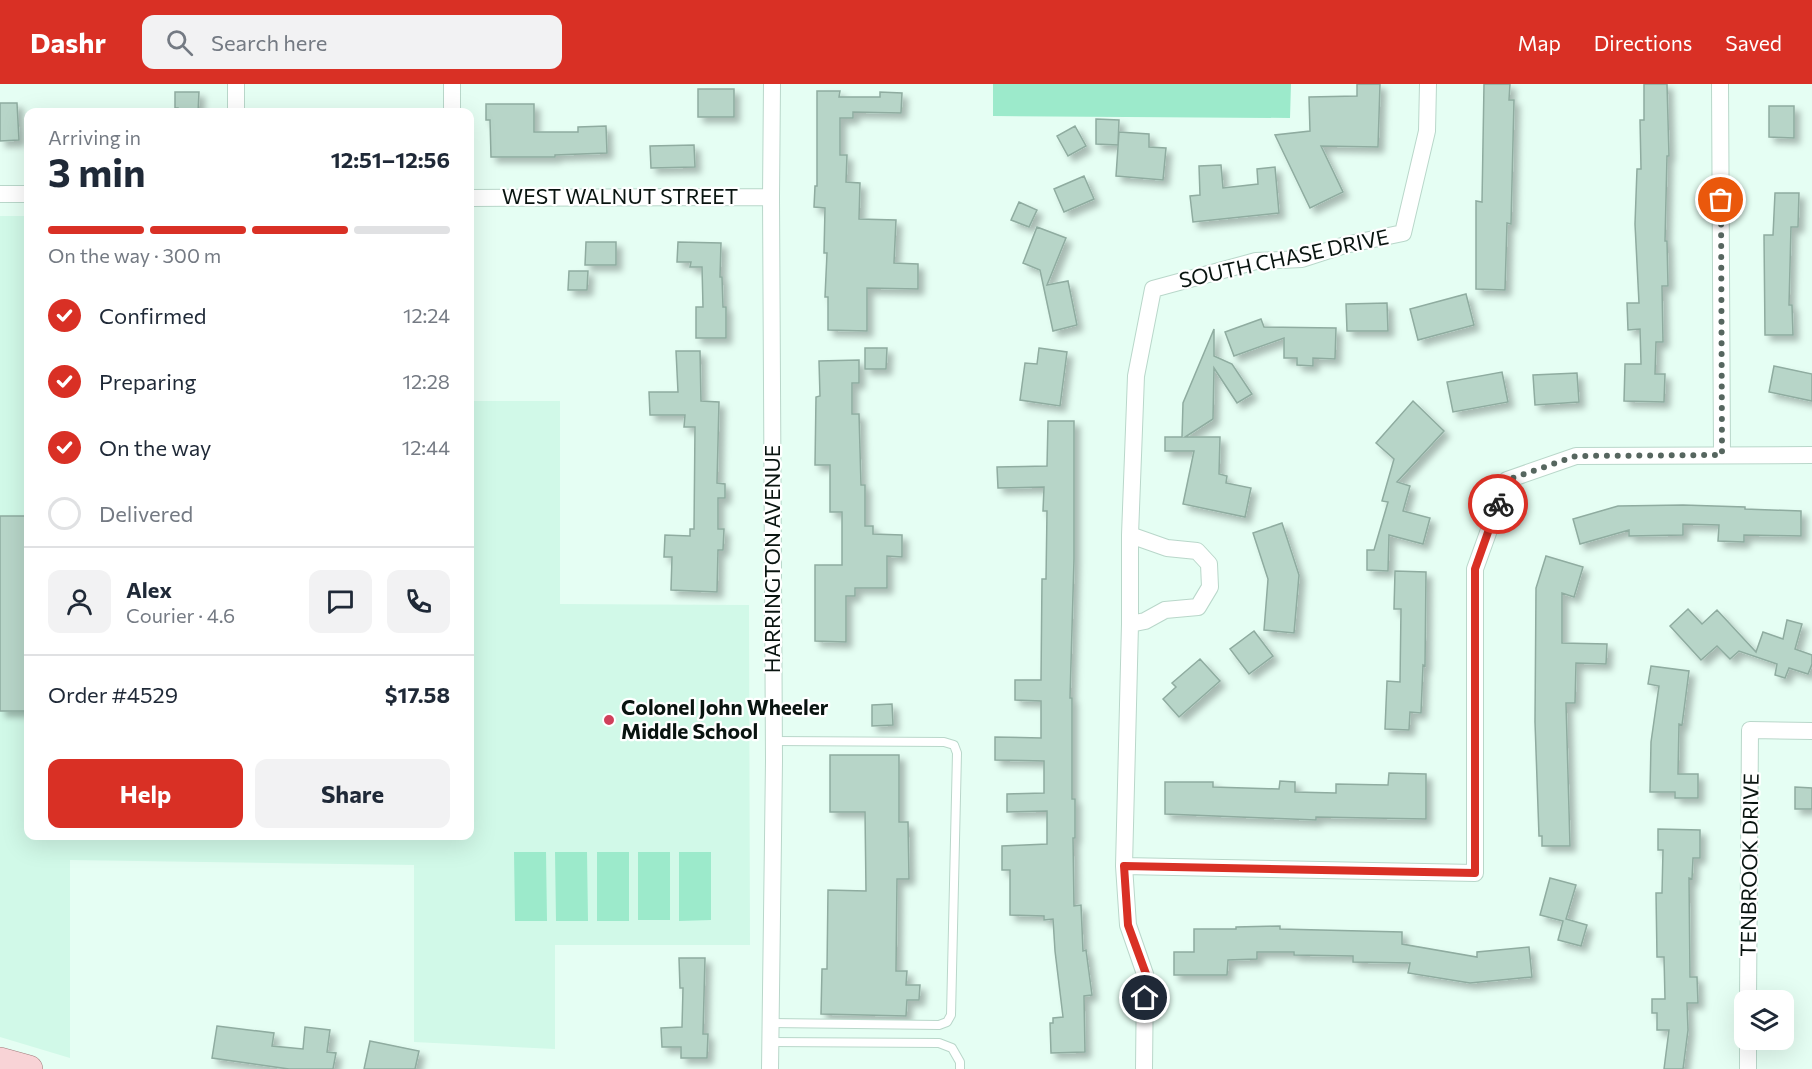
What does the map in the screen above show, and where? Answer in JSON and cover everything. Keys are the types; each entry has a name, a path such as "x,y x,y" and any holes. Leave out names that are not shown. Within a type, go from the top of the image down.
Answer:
{"main road":[{"path":"0,1060 29,1069"}],"street":[{"path":"236,84 236,108"},
{"path":"452,84 452,108"},
{"name":"HARRINGTON AVENUE","path":"771,1069 774,741 772,84"},
{"name":"SOUTH CHASE DRIVE","path":"1144,1069 1146,974 1128,925 1124,866 1130,535 1136,376 1153,289 1256,261 1302,259 1345,245 1403,233 1427,130 1428,84"},
{"path":"1720,84 1722,455"},
{"path":"0,194 24,194"},
{"name":"WEST WALNUT STREET","path":"474,198 771,196"},
{"path":"1124,866 1475,873 1475,569 1507,480 1576,456 1812,455"},
{"path":"1130,535 1167,548 1197,551 1209,564 1210,587 1198,607 1165,610 1146,621 1130,624"},
{"name":"TENBROOK DRIVE","path":"1748,990 1750,730 1812,731"},
{"path":"1748,1050 1748,1069"}],"lane":[{"path":"771,1023 939,1025 947,1022 951,1015 957,753 954,745 944,742 774,741"},
{"path":"771,1042 939,1043 952,1048 960,1062 960,1069"}],"shaded area":[{"name":"Colonel John Wheeler Middle School","path":"0,216 24,216 24,840 474,840 474,401 560,401 560,604 749,605 750,945 555,945 555,1049 414,1042 414,865 70,860 70,1058 0,1037"}],"green space":[{"path":"993,84 1291,84 1290,118 993,116"},
{"path":"514,852 546,852 547,921 515,921"},
{"path":"555,852 587,852 588,921 556,921"},
{"path":"597,852 629,852 629,921 597,921"},
{"path":"638,852 670,852 670,920 638,920"},
{"path":"679,852 711,852 711,920 679,921"}],"building":[{"path":"1357,84 1380,84 1378,147 1321,146 1343,192 1310,208 1275,135 1310,131 1309,97 1357,96"},
{"path":"1484,84 1510,84 1509,100 1514,100 1511,224 1507,223 1505,290 1476,289 1476,201 1482,202"},
{"path":"1644,84 1667,84 1669,156 1667,156 1665,241 1667,241 1668,286 1662,286 1663,342 1656,342 1655,374 1665,374 1664,402 1624,401 1625,364 1641,364 1640,329 1628,330 1627,303 1639,303 1635,224 1637,169 1641,169 1640,120 1644,120"},
{"path":"698,89 734,89 734,117 698,117"},
{"path":"817,91 840,91 839,97 880,97 880,92 902,93 901,113 853,112 853,118 840,118 840,155 847,155 846,182 860,183 859,219 896,220 894,263 918,264 918,289 867,288 867,331 828,330 828,297 825,297 827,253 824,253 825,208 814,207 815,186 817,186"},
{"path":"175,92 199,92 198,108 175,108"},
{"path":"0,103 17,103 19,140 0,141"},
{"path":"486,104 534,104 534,132 578,132 578,127 606,126 607,153 555,155 555,157 491,157 490,120 486,120"},
{"path":"1769,106 1794,106 1794,138 1769,137"},
{"path":"1096,119 1119,120 1118,145 1096,144"},
{"path":"1075,126 1086,146 1068,156 1057,136"},
{"path":"1119,132 1149,134 1149,147 1166,148 1163,180 1116,176"},
{"path":"694,145 695,167 651,168 650,146"},
{"path":"1221,165 1223,188 1258,184 1257,169 1275,167 1279,213 1193,222 1190,196 1200,195 1199,166"},
{"path":"1084,176 1094,199 1064,212 1054,189"},
{"path":"1775,193 1799,193 1798,227 1791,227 1789,305 1792,305 1793,335 1765,335 1764,235 1773,235"},
{"path":"1019,202 1037,210 1029,227 1011,220"},
{"path":"1037,227 1066,238 1047,285 1068,281 1077,325 1053,331 1040,270 1023,263"},
{"path":"586,242 616,242 616,265 585,265"},
{"path":"678,242 721,243 720,277 722,277 723,307 726,307 726,338 696,338 696,307 703,307 702,267 690,267 691,262 677,262"},
{"path":"569,271 588,271 587,290 568,290"},
{"path":"1466,294 1474,325 1418,340 1410,309"},
{"path":"1387,303 1388,331 1347,331 1346,304"},
{"path":"1261,319 1264,327 1336,328 1335,359 1313,358 1313,366 1297,365 1297,358 1284,358 1284,338 1234,356 1225,332"},
{"path":"1214,329 1214,356 1232,364 1252,394 1237,403 1214,368 1213,419 1185,437 1220,437 1219,474 1227,476 1226,483 1251,488 1245,517 1183,504 1194,451 1165,451 1165,437 1182,437 1183,403"},
{"path":"865,348 887,348 886,369 865,369"},
{"path":"1039,348 1067,352 1060,406 1020,400 1025,363 1037,364"},
{"path":"676,351 700,351 701,401 719,402 717,483 725,484 725,498 718,498 718,529 724,529 723,550 718,550 717,592 671,590 672,557 664,557 665,535 690,536 690,529 694,529 695,427 684,427 685,415 650,415 649,392 678,392"},
{"path":"859,360 859,383 852,383 852,414 859,414 861,485 865,485 865,526 873,526 873,534 902,535 902,557 887,556 887,588 855,588 855,596 846,596 846,642 815,641 815,565 842,565 842,512 830,512 830,465 815,465 816,397 820,396 819,361"},
{"path":"1774,366 1812,374 1812,401 1769,392"},
{"path":"1502,372 1508,402 1453,412 1447,382"},
{"path":"1577,373 1579,402 1535,405 1533,375"},
{"path":"1413,401 1444,431 1397,482 1410,486 1403,511 1430,518 1423,544 1389,535 1388,571 1367,570 1367,550 1374,550 1388,502 1382,501 1394,459 1376,443"},
{"path":"1048,421 1074,421 1074,559 1070,698 1072,698 1072,799 1075,799 1074,906 1081,905 1083,951 1086,950 1092,995 1084,996 1085,1052 1051,1053 1050,1023 1053,1023 1053,1018 1063,1017 1053,919 1044,920 1044,916 1010,915 1010,870 1002,870 1002,846 1047,844 1047,811 1007,812 1007,794 1044,793 1044,761 995,760 995,737 1041,738 1041,701 1015,700 1015,680 1041,680 1042,579 1046,579 1047,511 1043,511 1044,487 998,488 997,467 1047,466"},
{"path":"1683,505 1801,511 1801,536 1744,535 1744,542 1718,541 1719,525 1683,524 1683,535 1629,536 1629,530 1580,544 1573,519 1618,506"},
{"path":"0,516 24,516 24,711 0,711"},
{"path":"1282,523 1299,575 1294,633 1264,630 1268,579 1253,533"},
{"path":"1546,556 1583,567 1574,597 1562,593 1562,643 1607,644 1606,664 1576,663 1575,703 1566,703 1570,846 1542,846 1542,836 1539,836 1535,722 1536,588"},
{"path":"1395,571 1426,572 1425,666 1423,665 1421,713 1410,712 1409,730 1385,729 1387,681 1400,682 1401,609 1394,609"},
{"path":"1688,609 1702,624 1717,610 1756,652 1763,632 1783,639 1787,620 1802,624 1795,649 1812,655 1812,664 1808,674 1789,668 1785,678 1775,675 1777,664 1739,651 1730,659 1717,646 1701,660 1670,626"},
{"path":"1254,631 1273,656 1249,674 1230,649"},
{"path":"1200,659 1220,681 1179,717 1163,699 1176,687 1172,683"},
{"path":"1651,666 1689,671 1682,725 1679,724 1678,774 1698,774 1698,798 1675,798 1675,792 1650,792 1651,742 1659,686 1648,684"},
{"path":"892,704 893,725 872,726 872,705"},
{"path":"830,755 899,755 899,822 908,822 909,879 897,879 896,971 907,971 906,985 920,985 919,1000 907,1000 906,1016 821,1014 822,969 827,969 828,890 866,891 865,812 830,812"},
{"path":"1389,773 1426,774 1426,819 1316,817 1316,820 1165,814 1165,782 1213,782 1213,787 1279,789 1280,781 1295,782 1295,792 1336,793 1336,784 1388,785"},
{"path":"1795,787 1812,788 1812,809 1795,809"},
{"path":"1658,829 1700,830 1700,858 1693,858 1692,879 1689,878 1690,977 1697,977 1698,1003 1687,1003 1688,1030 1683,1069 1664,1069 1669,1030 1657,1030 1657,1013 1652,1013 1652,999 1665,999 1664,957 1657,957 1656,893 1662,893 1663,850 1658,850"},
{"path":"1550,878 1576,885 1566,919 1587,925 1581,946 1558,940 1563,921 1540,915"},
{"path":"1280,926 1280,929 1402,932 1402,944 1477,957 1477,952 1529,947 1532,977 1470,983 1408,973 1410,963 1353,962 1353,956 1294,955 1294,952 1257,952 1257,959 1228,960 1227,975 1174,975 1174,952 1194,952 1194,929"},
{"path":"679,958 705,958 703,1034 708,1034 707,1058 681,1058 681,1047 662,1047 661,1028 682,1027 683,988 680,988"},
{"path":"217,1026 274,1033 272,1046 303,1049 305,1027 330,1030 327,1052 336,1053 333,1069 289,1069 212,1058"},
{"path":"370,1041 419,1051 415,1069 364,1069"}],"way so far":[{"path":"1498,504 1507,480 1576,456 1722,455 1721,200"}],"place":[{"name":"Colonel John Wheeler Middle School","path":"609,720"}],"route":[{"path":"1145,998 1146,974 1128,925 1124,866 1475,873 1475,569 1498,504"}]}
